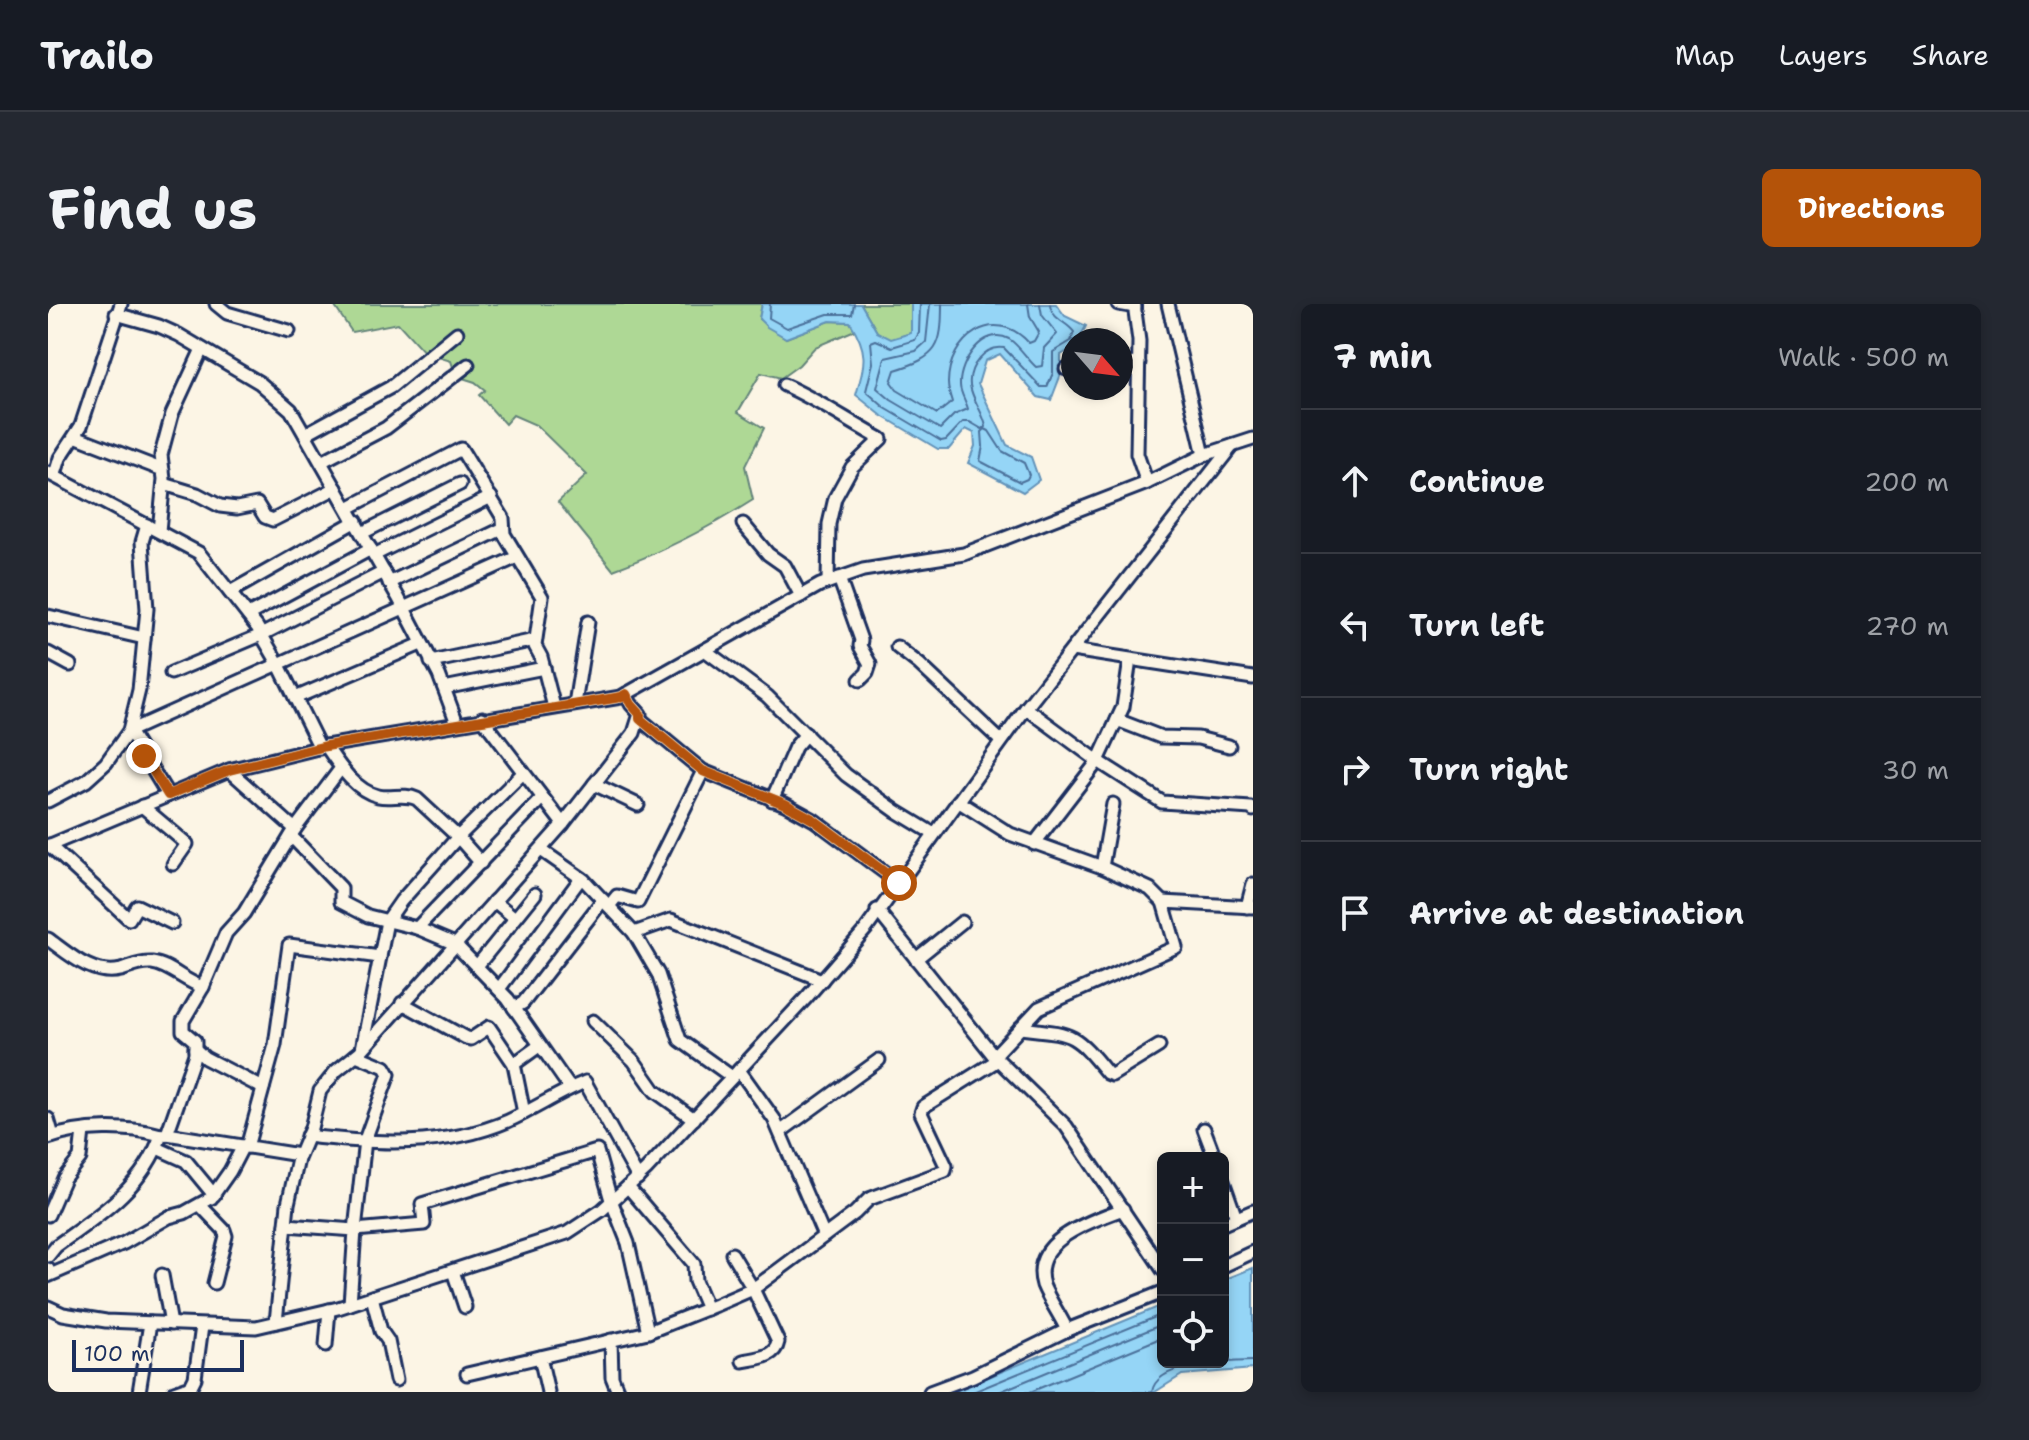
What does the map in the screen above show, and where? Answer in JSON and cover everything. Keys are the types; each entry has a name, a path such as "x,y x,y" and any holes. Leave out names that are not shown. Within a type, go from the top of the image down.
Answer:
{"street":[{"path":"216,304 227,313 289,331"},
{"path":"1118,304 1134,305 1139,363 1137,454 1147,483"},
{"path":"1168,304 1204,455"},
{"path":"457,723 444,688 403,608 291,410 260,383 202,349 118,309 89,406 75,436 51,473 199,553 248,615 323,747 341,768 363,789 378,796 410,796 417,799 481,863"},
{"path":"305,434 391,387 457,333"},
{"path":"159,531 164,484 161,455 172,414 202,349"},
{"path":"1133,363 1139,363"},
{"path":"321,462 386,428 468,365"},
{"path":"784,385 881,439 852,467 835,498 829,524 834,580 870,664 860,680"},
{"path":"75,436 163,470"},
{"path":"172,923 137,906 129,919 48,846 229,770 323,747 621,697 834,580 863,570 964,554 1147,483 1204,455 1253,439"},
{"path":"48,1307 63,1314 106,1321 256,1327 350,1304 567,1233 602,1210 638,1178 694,1119 866,929 1026,708 1232,446"},
{"path":"348,508 461,449 503,518 502,529 542,597 535,646 554,707"},
{"path":"164,484 197,494 220,506 237,508 257,504 265,517 273,520 336,488"},
{"path":"230,592 359,527 460,484"},
{"path":"248,615 372,552 491,497"},
{"path":"743,524 768,554 785,566 801,596"},
{"path":"48,801 86,781 106,763 129,731 139,690 147,609 142,542 147,525"},
{"path":"171,673 502,529"},
{"path":"129,731 517,557"},
{"path":"48,616 144,638"},
{"path":"575,704 588,622"},
{"path":"431,662 535,640"},
{"path":"295,698 421,644"},
{"path":"897,647 1001,741"},
{"path":"1072,650 1253,678"},
{"path":"706,651 767,696 846,775 934,834"},
{"path":"48,653 70,665"},
{"path":"1034,844 1098,761 1123,707 1130,660"},
{"path":"444,688 544,668"},
{"path":"276,1322 286,1225 299,1155 320,1091 541,850 634,733 640,714 626,694"},
{"path":"1026,708 1098,761 1162,802 1253,810"},
{"path":"482,718 563,824"},
{"path":"640,719 703,771 814,820 899,883"},
{"path":"1117,720 1161,737 1198,738 1229,746"},
{"path":"129,731 168,795"},
{"path":"772,800 795,747 806,734"},
{"path":"51,1248 129,1190 146,1169 164,1135 195,1049 193,1038 181,1027 203,987 226,933 244,913 293,832 341,768"},
{"path":"229,770 293,832 341,888 341,902 368,916 417,928 455,944 499,989 570,1088"},
{"path":"514,1008 523,1003 606,903 617,896 638,902 703,771"},
{"path":"359,1052 387,921 458,837 522,774"},
{"path":"594,784 638,805"},
{"path":"417,928 542,798"},
{"path":"467,1374 648,1332 753,1289 869,1199 945,1171 946,1166 921,1113 923,1107 996,1058 1039,1008 1176,947 1163,902 1150,889 1102,867 1010,834 958,801"},
{"path":"1102,867 1113,804"},
{"path":"142,806 187,844 173,864"},
{"path":"541,850 581,878 634,933 658,974 680,1040 736,1073 780,1132 824,1236"},
{"path":"499,989 581,878"},
{"path":"1163,902 1250,907 1253,884"},
{"path":"477,966 535,894"},
{"path":"494,901 515,918"},
{"path":"877,910 996,1058 1066,1126 1123,1209 1157,1251"},
{"path":"634,933 671,920 822,980"},
{"path":"916,959 962,922"},
{"path":"48,939 84,965 119,970 153,963 203,987"},
{"path":"48,1269 48,1276 124,1243 214,1195 245,1147 263,1088 279,1025 289,945 380,957"},
{"path":"402,1003 466,1038 471,1039 489,1027 514,1064 524,1113"},
{"path":"593,1021 634,1061 655,1091 694,1119"},
{"path":"1020,1028 1072,1036 1084,1044 1112,1075 1159,1046"},
{"path":"514,1064 539,1046"},
{"path":"195,1049 205,1058 263,1088"},
{"path":"350,1304 365,1140 389,1074 385,1067 359,1052"},
{"path":"780,1132 879,1060"},
{"path":"307,1136 434,1142 467,1135 524,1113 585,1082 638,1178"},
{"path":"48,1119 50,1137 83,1131 144,1130 299,1155"},
{"path":"1204,1129 1213,1152"},
{"path":"48,1215 64,1178 80,1158 83,1131"},
{"path":"157,1148 186,1161 214,1195"},
{"path":"286,1225 355,1230 424,1224 422,1204 597,1151 628,1243 648,1332"},
{"path":"628,1187 694,1264 695,1281 707,1309"},
{"path":"1229,1198 1236,1218"},
{"path":"200,1205 226,1236 214,1283"},
{"path":"1067,1330 1042,1283 1042,1267 1052,1247 1073,1228 1123,1209"},
{"path":"1229,1221 1253,1211"},
{"path":"1229,1263 1253,1252"},
{"path":"732,1254 778,1342 777,1349 770,1355 743,1361"},
{"path":"453,1271 465,1307"},
{"path":"162,1275 171,1324"},
{"path":"930,1392 973,1376 1067,1330 1157,1294"},
{"path":"372,1297 381,1331 388,1341 396,1380"},
{"path":"326,1345 329,1310"},
{"path":"139,1392 150,1323"},
{"path":"174,1392 191,1386 195,1378 202,1326"},
{"path":"611,1340 612,1377 618,1392"},
{"path":"540,1357 548,1392"}],"green space":[{"path":"333,304 762,304 759,319 786,338 830,321 850,322 855,330 815,347 799,365 781,378 761,373 738,412 764,428 745,466 753,500 685,539 613,570 558,502 587,475 536,425 513,415 505,424 479,395 485,390 475,382 456,376 451,361 425,353 398,323 352,332"},
{"path":"861,304 911,304 911,333 891,340 877,332"}],"water":[{"path":"762,304 861,304 877,332 891,339 911,333 911,304 1056,304 1065,316 1086,326 1061,328 1061,374 1051,400 1038,397 1000,354 985,361 978,384 1007,445 1031,457 1039,480 1023,492 968,463 975,446 974,433 966,429 949,449 938,449 881,415 856,395 864,358 850,322 830,321 786,338 759,319"},
{"path":"1253,1268 1253,1369 1182,1375 1155,1392 952,1392 1157,1307 1157,1368 1229,1368 1229,1278"}],"route":[{"path":"144,756 168,795 229,770 326,746 626,694 640,714 640,719 703,771 756,795 785,804 814,820 899,883"}]}
